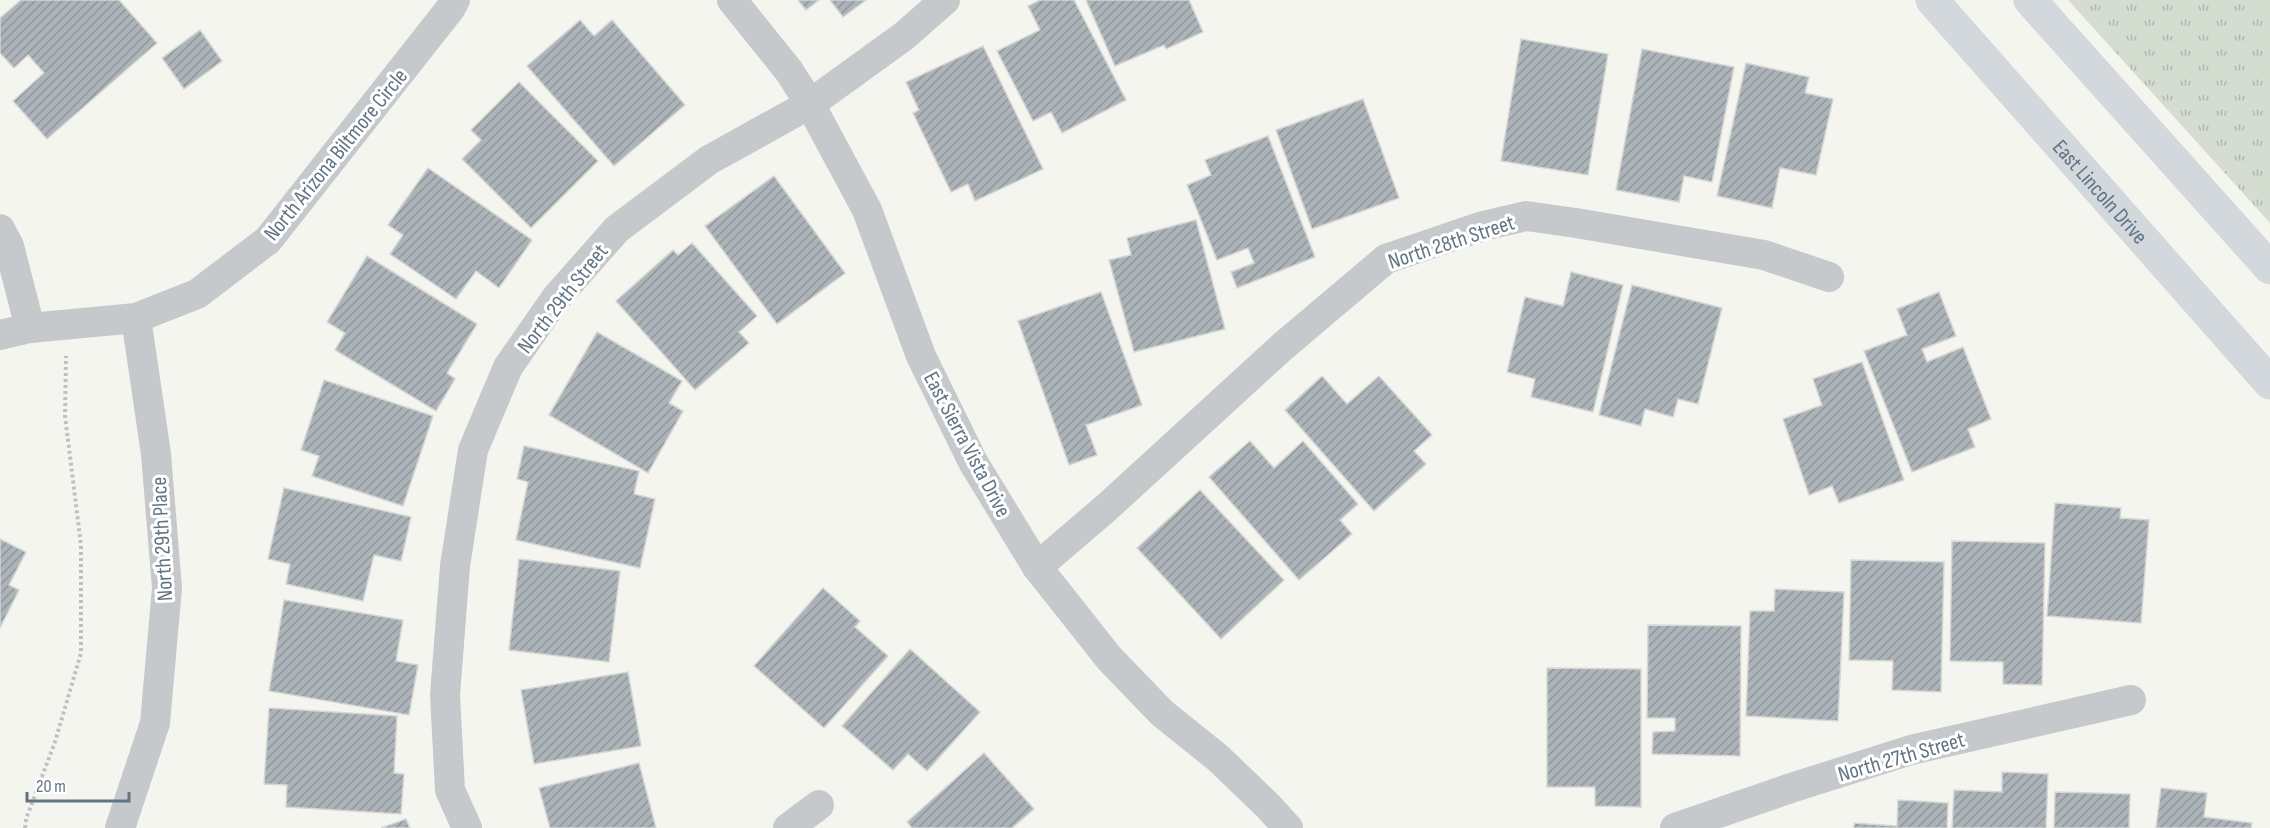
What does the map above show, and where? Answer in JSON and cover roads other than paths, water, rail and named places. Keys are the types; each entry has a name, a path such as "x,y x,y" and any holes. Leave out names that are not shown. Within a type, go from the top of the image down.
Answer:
{"main road":[{"name":"East Lincoln Drive","path":"1932,0 2270,383"},
{"path":"2030,0 2270,268"}],"street":[{"name":"East Sierra Vista Drive","path":"732,0 789,72 810,104 867,210 921,356 968,451 1037,567 1116,666 1162,713 1218,758 1288,828"},
{"name":"North 29th Street","path":"467,828 450,790 445,695 455,566 473,450 508,367 556,298 617,229 709,160 810,104 904,36 945,0"},
{"name":"North Arizona Biltmore Circle","path":"0,334 30,328 136,318 197,294 268,240 458,3"},
{"name":"North 28th Street","path":"1037,567 1106,508 1282,347 1386,259 1483,226 1526,216 1764,255 1828,277"},
{"path":"0,228 9,246 30,328"},
{"name":"North 29th Place","path":"120,828 154,723 167,588 156,454 136,318"},
{"name":"North 27th Street","path":"1676,828 1911,750 2131,700"},
{"path":"788,828 819,805"}]}
